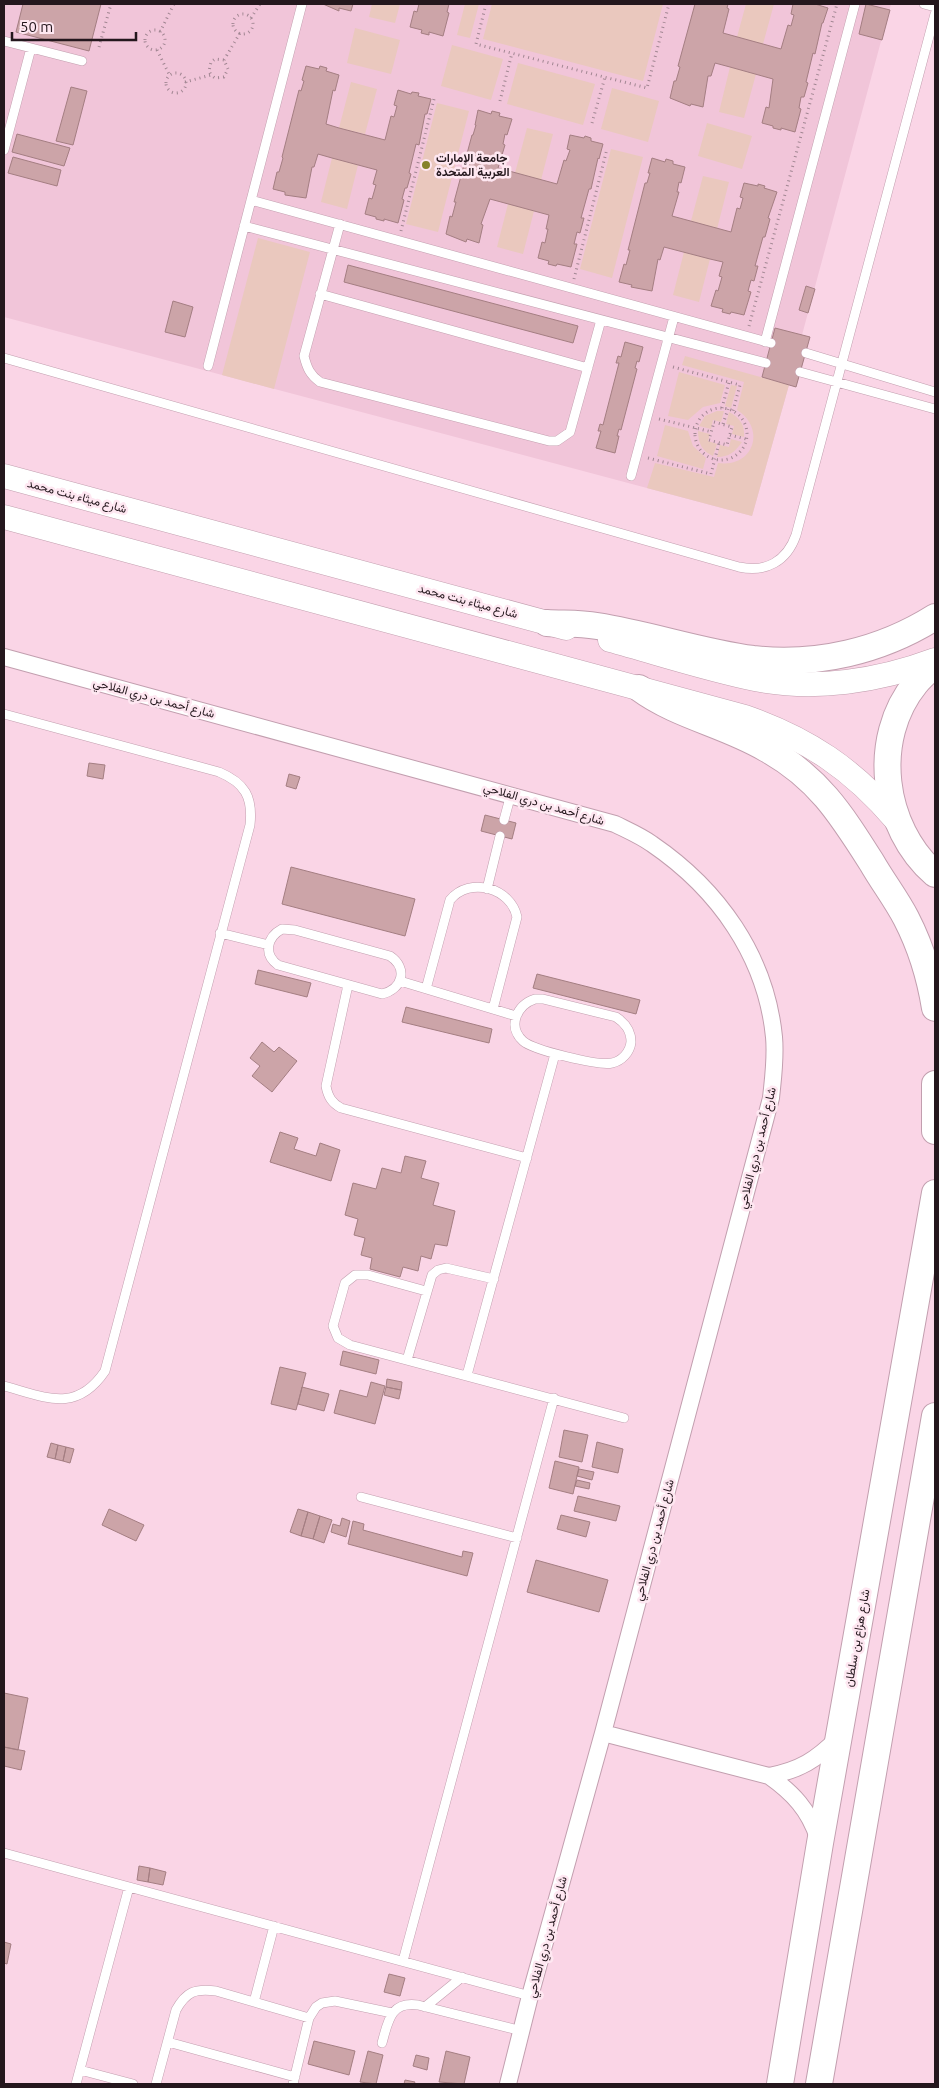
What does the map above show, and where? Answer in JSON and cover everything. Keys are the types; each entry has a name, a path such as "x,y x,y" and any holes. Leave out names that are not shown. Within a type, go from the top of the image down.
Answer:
{"main road":[{"name":"شارع ميثاء بنت محمد","path":"4,476 755,679 817,683 863,680 935,662"},
{"path":"4,517 745,717 796,737 841,765 874,795 897,821"},
{"path":"547,623 595,626 752,659 784,661 812,660 862,650 894,638 935,617"},
{"path":"935,662 916,684 898,715 888,750 888,786 897,821 908,844 929,869 935,893"},
{"path":"638,688 680,712 763,746 787,760 828,797 844,819 906,918 920,949 930,982 935,1008"},
{"path":"935,1084 935,1130"},
{"name":"شارع هزاع بن سلطان","path":"780,2084 838,1738 935,1193"},
{"path":"819,2084 935,1416"}],"street":[{"name":"شارع أحمد بن دري الفلاحي","path":"4,657 512,794 615,824 650,843 683,867 712,895 736,927 751,953 762,980 770,1009 774,1039 774,1069 771,1098 508,2084"},
{"path":"603,1733 769,1776 787,1788 802,1804 813,1822 820,1842"},
{"path":"769,1776 789,1772 808,1764 824,1753 838,1738"}],"lane":[{"path":"208,366 302,4"},
{"path":"251,200 768,342 855,4"},
{"path":"924,4 935,7"},
{"path":"4,358 749,569 770,566 779,561 793,544 838,382 935,14"},
{"path":"4,41 82,61"},
{"path":"4,150 31,48"},
{"path":"340,224 304,356 306,367 312,376 320,382 549,441 557,440 570,432 601,320"},
{"path":"244,226 766,363"},
{"path":"320,294 588,368"},
{"path":"631,476 674,316"},
{"path":"806,353 935,392"},
{"path":"800,372 935,409"},
{"path":"4,466 35,485"},
{"path":"4,714 219,772 231,777 242,786 249,798 252,811 250,825 105,1371 96,1385 82,1395 66,1399 50,1398 4,1386"},
{"path":"504,820 512,794"},
{"path":"487,889 500,836"},
{"path":"426,989 450,900 457,892 465,888 487,889 510,900 515,908 517,917 494,1009"},
{"path":"289,929 390,956 400,966 402,974 400,981 396,988 382,994 348,985 278,965 269,955 269,945 272,936 276,932 289,929"},
{"path":"220,933 269,945"},
{"path":"400,981 516,1016"},
{"path":"348,985 326,1086 330,1100 335,1105 527,1158"},
{"path":"534,999 544,999 616,1017 628,1028 630,1045 622,1059 606,1064 556,1054 529,1045 522,1040 517,1033 516,1016 526,1002 534,999"},
{"path":"467,1375 556,1054"},
{"path":"407,1360 432,1275 438,1270 446,1268 494,1280"},
{"path":"426,1291 368,1275 355,1275 344,1284 333,1319 334,1332 343,1342 624,1418"},
{"path":"403,1961 554,1398"},
{"path":"361,1497 517,1538"},
{"path":"4,1853 530,1996"},
{"path":"76,2084 130,1887"},
{"path":"254,2002 274,1926"},
{"path":"425,2007 462,1977"},
{"path":"156,2084 176,2010 182,1999 192,1992 204,1989 216,1990 309,2018"},
{"path":"168,2042 294,2080 309,2018 316,2007 328,2001 392,2013"},
{"path":"382,2043 392,2013 407,2004 522,2031"},
{"path":"80,2070 133,2084"}],"path":[{"path":"99,47 111,4"},
{"path":"160,32 174,4"},
{"path":"251,18 260,4"},
{"path":"486,4 476,44 647,88 669,4"},
{"path":"746,336 837,4"},
{"path":"242,14 251,18 253,23 250,32 240,33 235,30 234,20 242,14"},
{"path":"160,32 151,31 145,38 148,47 157,50 170,76"},
{"path":"157,50 161,48 165,40 160,32"},
{"path":"224,60 240,33"},
{"path":"500,101 512,53"},
{"path":"215,59 224,60 228,69 224,77 214,78 209,70 211,62 215,59"},
{"path":"170,76 179,74 186,82"},
{"path":"186,82 211,75"},
{"path":"170,76 166,85 172,93 182,91 186,82"},
{"path":"592,124 604,78"},
{"path":"398,240 434,99"},
{"path":"572,288 607,149"},
{"path":"661,364 740,385 733,411"},
{"path":"722,408 729,382"},
{"path":"713,409 728,409 733,411 744,423 746,439 738,453 731,457 715,459 701,451 695,436 695,428 705,413 713,409"},
{"path":"723,424 728,409"},
{"path":"647,417 712,432"},
{"path":"714,422 732,427 727,445 709,440 712,432 714,422"},
{"path":"730,435 746,439"},
{"path":"637,455 711,474 719,443"}],"shaded area":[{"name":"جامعة الإمارات العربية المتحدة","path":"4,4 891,4 802,335 810,337 806,353 796,387 789,385 752,516 4,317"},
{"path":"372,4 400,4 395,23 369,17"},
{"path":"465,4 479,4 470,38 457,35"},
{"path":"492,4 663,4 643,81 483,39"},
{"path":"746,4 774,4 763,44 737,37"},
{"path":"355,28 400,40 391,74 347,63"},
{"path":"452,45 503,59 491,100 441,86"},
{"path":"518,63 595,84 583,125 507,104"},
{"path":"730,67 756,74 744,118 719,112"},
{"path":"351,82 377,89 365,134 339,128"},
{"path":"612,88 659,101 648,142 601,129"},
{"path":"437,103 469,111 438,232 406,224"},
{"path":"707,123 752,136 742,169 698,156"},
{"path":"527,128 553,134 541,180 515,173"},
{"path":"611,149 643,157 612,278 580,269"},
{"path":"332,158 358,165 347,209 321,202"},
{"path":"703,176 729,182 717,229 691,221"},
{"path":"508,204 534,211 523,254 497,247"},
{"path":"258,238 310,252 274,389 222,375"},
{"path":"684,252 710,259 699,302 673,295"},
{"path":"685,356 789,385 752,516 647,488 655,463 714,477 718,463 730,463 740,459 752,446 752,427 737,410 744,382 682,365"},
{"path":"679,372 725,385 720,403 703,407 688,420 668,416"},
{"path":"731,385 737,386 731,408 725,406"},
{"path":"717,411 724,411 721,422 713,420 711,429 699,426 705,416"},
{"path":"729,412 741,422 744,429 744,437 732,434 734,426 726,424"},
{"path":"665,425 688,431 693,446 706,458 703,469 657,456"},
{"path":"698,431 710,434 708,441 717,444 713,456 701,446"},
{"path":"731,439 742,442 731,453 717,457 720,445 729,447"}],"building":[{"path":"23,4 101,4 89,51 16,32"},
{"path":"323,4 353,4 351,11 339,8 339,11"},
{"path":"419,4 449,4 447,12 449,13 443,36 429,32 429,35 421,33 422,30 410,27 414,11 417,12"},
{"path":"695,4 728,4 727,8 729,9 723,33 781,49 788,25 791,26 794,15 791,14 793,4 815,4 828,8 822,23 815,54 813,53 804,97 801,97 799,108 801,109 795,132 773,128 773,126 762,123 766,107 769,108 773,79 730,67 715,63 711,76 708,76 703,107 691,104 690,106 670,98 680,67 678,66"},
{"path":"866,4 890,10 882,40 859,34"},
{"path":"306,66 319,69 320,66 327,68 326,71 339,75 335,91 333,90 326,124 339,128 385,140 391,116 394,117 397,106 394,105 398,90 411,94 412,92 419,93 418,96 431,99 427,114 425,114 419,145 416,144 409,173 411,174 402,199 404,200 398,223 376,219 376,217 365,214 369,198 372,199 376,185 373,184 377,170 318,154 314,167 312,167 306,198 285,195 285,192 273,189 283,158 299,90 301,91 304,81 302,80"},
{"path":"71,87 87,91 73,145 56,141"},
{"path":"478,110 491,114 492,111 500,113 499,116 512,119 507,135 505,134 503,144 505,145 498,168 557,184 564,160 566,161 570,150 567,149 570,135 584,138 585,136 591,138 591,141 603,144 581,218 584,218 580,233 577,232 574,244 577,244 571,267 548,264 549,261 538,258 542,242 545,243 549,215 490,199 481,224 483,225 479,243 467,239 466,242 446,234 476,125"},
{"path":"17,134 70,148 64,166 12,152"},
{"path":"13,157 61,170 57,186 8,173"},
{"path":"652,158 665,162 666,159 673,161 673,164 685,167 681,183 679,182 677,192 679,192 672,216 731,232 737,208 740,209 743,198 740,197 744,183 758,186 758,184 777,192 755,266 758,266 754,281 751,280 748,291 751,292 744,315 722,312 723,309 711,306 722,277 719,276 723,262 664,247 660,260 658,259 652,291 631,287 632,285 619,282 630,250 628,250 645,183 647,183 650,173 648,173"},
{"path":"348,265 578,326 573,343 344,282"},
{"path":"806,286 815,289 808,313 799,310"},
{"path":"173,301 193,307 185,337 165,332"},
{"path":"775,328 810,337 796,387 762,377"},
{"path":"625,342 643,347 639,362 637,361 635,368 637,369 621,430 619,429 617,436 619,436 615,453 596,448 601,431 598,431 600,424 603,425 619,363 616,363 618,356 621,357"},
{"path":"89,763 105,765 103,779 87,776"},
{"path":"289,774 300,777 296,789 286,786"},
{"path":"485,815 516,823 512,839 481,831"},
{"path":"291,867 415,899 405,936 282,904"},
{"path":"258,970 311,983 307,997 255,984"},
{"path":"537,974 640,1000 636,1014 533,988"},
{"path":"406,1007 492,1029 489,1043 402,1022"},
{"path":"262,1042 274,1052 279,1047 297,1061 272,1092 252,1076 260,1066 250,1058"},
{"path":"280,1132 298,1138 294,1149 316,1156 320,1143 340,1150 331,1181 270,1162"},
{"path":"405,1156 426,1161 421,1178 439,1183 433,1205 455,1211 447,1246 435,1244 431,1259 421,1256 418,1271 403,1267 400,1277 370,1269 372,1258 361,1255 365,1238 354,1235 358,1219 345,1215 353,1183 376,1189 382,1168 401,1173"},
{"path":"343,1351 379,1360 376,1374 340,1365"},
{"path":"280,1367 306,1373 296,1410 271,1404"},
{"path":"387,1379 402,1382 401,1390 386,1387"},
{"path":"371,1382 385,1386 375,1424 334,1413 340,1390 367,1397"},
{"path":"302,1387 329,1394 324,1411 298,1404"},
{"path":"386,1387 401,1390 399,1399 384,1395"},
{"path":"564,1430 588,1435 582,1462 559,1457"},
{"path":"597,1442 623,1449 618,1473 592,1467"},
{"path":"51,1443 58,1445 55,1459 47,1457"},
{"path":"58,1445 66,1447 63,1461 55,1459"},
{"path":"66,1447 74,1449 70,1463 63,1461"},
{"path":"555,1461 579,1467 573,1494 549,1488"},
{"path":"579,1469 594,1472 592,1480 577,1476"},
{"path":"577,1480 590,1483 589,1489 575,1486"},
{"path":"578,1496 620,1506 616,1521 574,1511"},
{"path":"109,1509 144,1525 136,1541 102,1525"},
{"path":"298,1509 308,1512 301,1536 290,1532"},
{"path":"308,1512 320,1516 313,1539 301,1536"},
{"path":"561,1515 590,1522 586,1537 557,1529"},
{"path":"320,1516 332,1520 324,1543 313,1539"},
{"path":"342,1518 350,1521 346,1537 331,1532 333,1524 340,1526"},
{"path":"353,1521 364,1524 363,1530 462,1557 463,1551 473,1553 467,1576 348,1544"},
{"path":"536,1560 608,1580 599,1612 527,1592"},
{"path":"4,1693 28,1698 18,1750 4,1747"},
{"path":"4,1747 25,1751 21,1770 4,1766"},
{"path":"139,1866 150,1868 148,1882 137,1880"},
{"path":"150,1868 166,1872 163,1885 148,1882"},
{"path":"4,1942 11,1944 7,1964 4,1963"},
{"path":"389,1974 405,1978 400,1996 384,1992"},
{"path":"314,2041 355,2051 349,2075 308,2064"},
{"path":"368,2051 383,2055 376,2084 360,2082"},
{"path":"446,2051 470,2057 464,2084 439,2082"},
{"path":"416,2055 429,2058 427,2070 413,2066"},
{"path":"405,2080 415,2082 414,2084 404,2084"}],"place":[{"name":"جامعة الإمارات العربية المتحدة","path":"426,165"}]}
